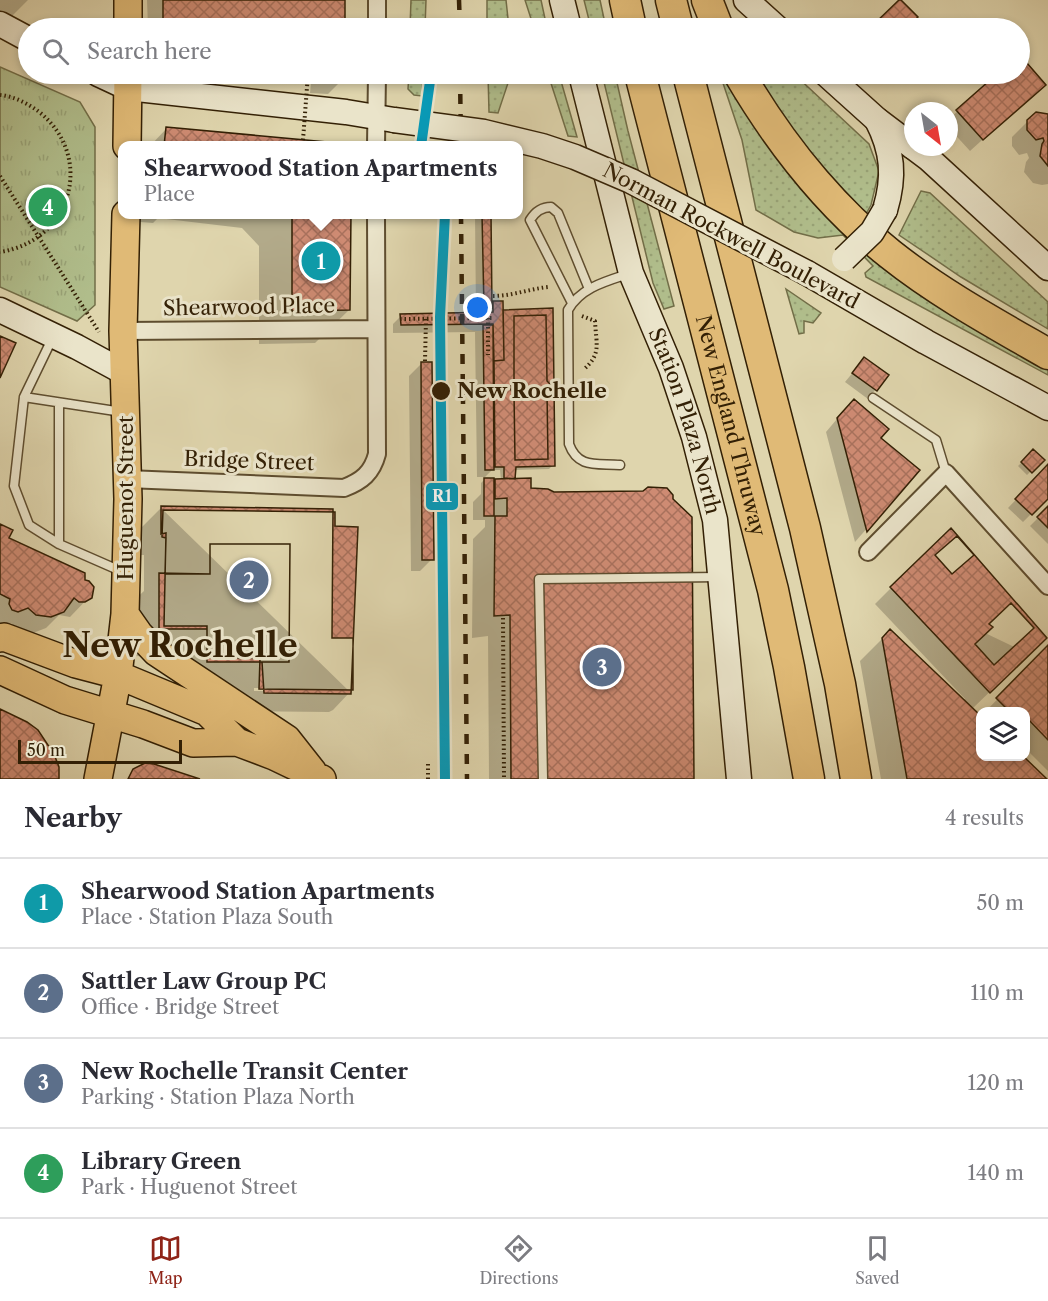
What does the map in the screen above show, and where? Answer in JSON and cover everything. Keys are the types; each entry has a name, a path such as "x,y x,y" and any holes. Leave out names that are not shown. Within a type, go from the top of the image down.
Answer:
{"highway":[{"path":"625,0 629,18"},
{"path":"672,0 676,18"},
{"path":"707,0 714,18"},
{"name":"New England Thruway","path":"643,84 773,590 809,779"},
{"path":"691,84 813,561 840,684 856,779"},
{"path":"745,84 791,153 825,194 866,234 891,255 945,293 1048,354"}],"main road":[{"path":"128,0 128,18"},
{"path":"562,0 566,18"},
{"path":"746,0 766,18"},
{"path":"0,24 18,34"},
{"path":"127,141 128,84"},
{"name":"Norman Rockwell Boulevard","path":"148,84 484,132 532,143 575,157 631,181 811,275 926,342 1048,408"},
{"name":"Station Plaza North","path":"584,84 631,273 671,368 694,437 715,520 739,779"},
{"path":"837,84 904,140"},
{"path":"811,275 844,259 868,237 885,210 893,180 892,163 889,148 876,119"},
{"path":"925,156 1044,256"},
{"name":"Huguenot Street","path":"98,779 118,675 125,614 128,479 125,373 112,334 125,219"},
{"path":"0,310 54,335 125,373"},
{"path":"125,614 156,652 288,739 319,777"},
{"path":"0,638 76,664 118,675 207,712 237,742"},
{"path":"0,670 50,695 143,724 193,743 237,742 319,777"}],"street":[{"path":"377,0 377,18"},
{"path":"378,141 385,119 379,84"},
{"path":"376,219 376,329"},
{"name":"Shearwood Place","path":"112,334 376,329"},
{"name":"Bridge Street","path":"128,479 344,488 356,483 366,476 374,465 377,454 376,329"},
{"path":"868,552 946,473 1048,586"}],"lane":[{"path":"572,303 530,220 537,212 551,207 558,213 589,289"},
{"path":"620,465 584,463 573,454 569,444 568,310 574,299 589,289 631,273"},
{"path":"54,335 24,397 14,486 29,525 59,544 126,574"},
{"path":"24,397 126,413"},
{"path":"873,398 936,440 946,473"},
{"path":"59,403 59,544"},
{"path":"543,779 539,579 722,577"}],"path":[{"path":"303,140 307,84"},
{"path":"0,95 29,104 51,121 65,144 71,171 68,199 56,221 38,239 16,250 0,252"},
{"path":"0,176 38,239 112,334"},
{"path":"488,318 488,355"},
{"path":"400,319 493,318"},
{"path":"425,361 426,319"},
{"path":"503,618 504,779"},
{"path":"428,762 428,779"}],"green space":[{"path":"411,0 426,0 425,18 410,18"},
{"path":"487,0 506,0 508,18 487,18"},
{"path":"525,0 541,0 545,18 531,18"},
{"path":"584,0 600,0 604,18 588,18"},
{"path":"0,67 18,75 18,84 39,84 80,102 95,127 95,305 77,321 0,287"},
{"path":"408,84 423,84 422,96 414,95 408,89"},
{"path":"488,84 508,84 498,113 489,112"},
{"path":"551,84 562,84 577,137 568,136"},
{"path":"604,84 617,84 674,306 664,309 653,283"},
{"path":"723,84 733,84 761,131 1048,368 1048,375 866,277 865,273 873,266 843,235 818,238 794,232 756,210 742,140"},
{"path":"763,84 805,84 869,144 879,171 871,205 866,214 793,130"},
{"path":"921,191 930,193 1048,302 1048,329 961,277 899,235"},
{"path":"786,289 821,313 813,323 804,321 804,333 799,334"}],"building":[{"path":"163,0 345,0 345,18 163,18"},
{"path":"899,0 918,17 917,18 880,18"},
{"path":"1030,67 1046,85 983,140 958,112 958,108 986,84 1030,84"},
{"path":"1036,112 1048,114 1048,166 1040,156 1043,138 1036,140 1027,130 1027,120"},
{"path":"166,127 316,141 165,141"},
{"path":"292,219 351,219 350,310 292,311"},
{"path":"482,219 491,219 492,308 484,309"},
{"path":"493,301 503,301 504,360 494,361 493,324 401,325 400,314 493,312"},
{"path":"553,308 555,466 516,467 515,479 504,478 504,467 495,467 494,361 504,360 503,310","holes":["546,315 547,381 550,384 550,390 547,392 548,459 515,460 514,393 511,390 511,385 514,383 514,316"]},
{"name":"New Rochelle","path":"546,315 547,381 550,384 550,390 547,392 548,459 515,460 514,393 511,390 511,385 514,383 514,316"},
{"path":"483,325 493,325 494,470 485,470"},
{"path":"0,336 16,343 0,378"},
{"path":"864,357 889,375 877,391 852,373"},
{"path":"421,362 432,362 434,560 422,560"},
{"path":"854,399 889,429 881,438 920,470 867,532 837,418"},
{"path":"1033,449 1045,460 1032,473 1021,462"},
{"path":"1048,464 1048,499 1032,515 1015,499"},
{"path":"484,478 494,478 494,516 484,516"},
{"path":"531,478 531,488 548,489 554,492 643,491 648,487 667,488 673,495 673,499 692,517 694,779 511,779 510,615 494,616 495,516 507,516 507,498 495,499 495,479"},
{"path":"161,506 333,509 332,638 353,638 353,690 259,689 260,658 207,658 207,626 164,626 166,533 161,534"},
{"path":"1048,506 1048,528 1037,517"},
{"path":"163,510 335,512 335,526 358,527 351,694 264,693 262,662 289,662 290,544 210,544 210,574 165,574 166,538 162,537"},
{"path":"0,524 13,530 9,538 85,573 85,580 94,587 92,598 79,602 74,598 64,612 51,617 36,615 28,608 18,612 12,610 9,604 10,599 0,594"},
{"path":"951,528 1047,638 990,693 890,587"},
{"path":"957,536 974,555 952,574 935,555"},
{"path":"210,544 290,544 289,662 207,662 207,629 159,629 159,573 210,574"},
{"path":"1011,603 1034,628 994,665 975,644 993,627 989,624"},
{"path":"890,629 976,711 976,761 1028,761 1047,779 907,779 882,638"},
{"path":"1048,645 1048,740 1030,721 1030,707 1005,707 996,698"},
{"path":"0,709 38,730 54,754 59,767 59,779 0,779"},
{"path":"145,763 200,779 128,779 133,769"}],"railway":[{"path":"459,0 460,18"},
{"path":"460,84 461,141"},
{"path":"461,219 467,779"}],"transit line":[{"name":"R1","path":"422,141 430,84"},
{"name":"R1","path":"445,219 440,317 445,779"}],"place":[{"name":"Library Green","path":"48,207"},
{"name":"Shearwood Station Apartments","path":"321,261"},
{"name":"New Rochelle","path":"441,391"},
{"name":"Sattler Law Group PC","path":"249,580"},
{"name":"New Rochelle Transit Center","path":"602,667"}],"district":[{"name":"New Rochelle","path":"180,645"}]}
